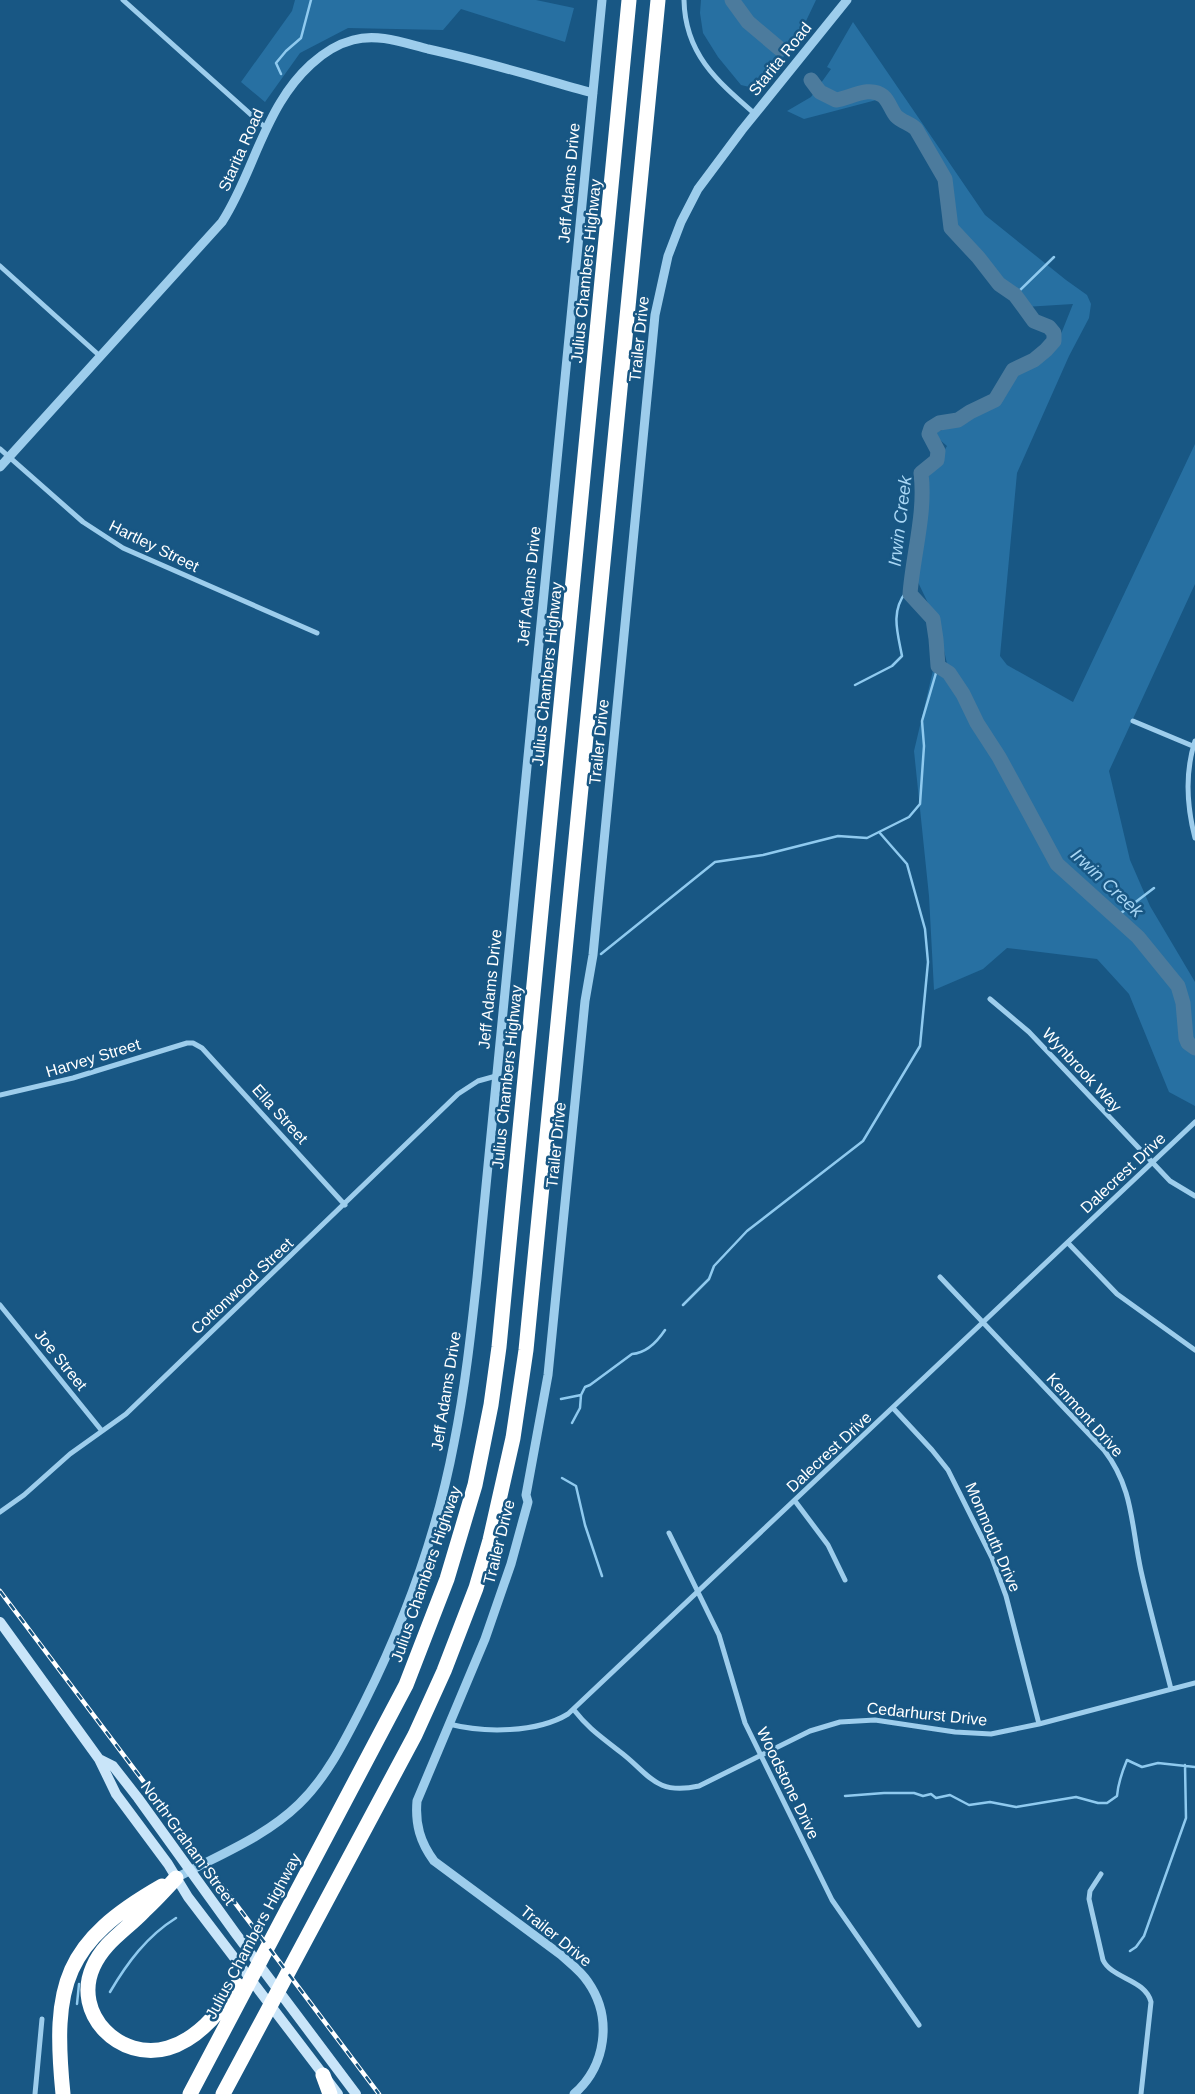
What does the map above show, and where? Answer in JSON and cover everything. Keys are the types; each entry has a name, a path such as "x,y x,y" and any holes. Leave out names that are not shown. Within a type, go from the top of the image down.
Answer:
{"highway":[{"name":"Julius Chambers Highway","path":"190,2094 299,1886 387,1725 417,1659 462,1532 475,1485 491,1404 500,1337 629,0"},
{"path":"223,2094 414,1735 444,1671 483,1564 513,1438 526,1350 658,0"},
{"path":"176,1878 143,1913 114,1937 103,1950 92,1970 89,1982 89,2000 98,2023 110,2036 131,2048 150,2050 169,2048 206,2025 228,2000 299,1886"},
{"path":"63,2094 60,2020 63,1996 72,1966 89,1941 107,1923 133,1903 176,1878"},
{"path":"234,2094 251,2055 261,2024"},
{"path":"323,2075 330,2094"}],"main road":[{"name":"North Graham Street","path":"0,1622 99,1760 116,1794 176,1878 227,1949 338,2094"},
{"name":"North Graham Street","path":"99,1760 113,1766 356,2094"}],"street":[{"path":"123,0 267,128"},
{"name":"Jeff Adams Drive","path":"176,1878 250,1840 273,1825 292,1811 327,1771 356,1719 402,1618 436,1521 460,1409 473,1316 602,0"},
{"path":"684,0 689,32 700,59 722,84 755,114"},
{"name":"Starita Road","path":"755,114 847,0"},
{"name":"Starita Road","path":"0,467 222,222 235,200 267,128 289,89 313,63 340,44 360,38 387,39 464,57 593,93"},
{"name":"Trailer Drive","path":"574,2094 592,2073 602,2041 602,2013 593,1991 577,1968 434,1861 426,1851 419,1833 416,1820 417,1800 485,1640 511,1564 528,1502 526,1495 548,1375 585,1001 594,937 655,315 661,282 676,234 690,203 713,168 755,114"},
{"path":"0,266 101,357"},
{"name":"Hartley Street","path":"0,449 83,522 116,544 317,633"},
{"path":"1133,722 1194,745 1188,788 1189,811 1195,838"},
{"name":"Wynbrook Way","path":"990,999 1029,1032 1152,1163"},
{"name":"Harvey Street","path":"0,1095 42,1086 187,1043 193,1043"},
{"name":"Ella Street","path":"193,1043 202,1048 244,1092 346,1205"},
{"name":"Cottonwood Street","path":"0,1512 126,1414 346,1205 458,1094 478,1081 496,1076"},
{"name":"Dalecrest Drive","path":"449,1724 480,1729 534,1727 559,1720 574,1710 1195,1122"},
{"path":"1152,1163 1170,1181 1195,1196"},
{"path":"1068,1243 1117,1294 1195,1350"},
{"name":"Kenmont Drive","path":"940,1277 1104,1450 1119,1472 1131,1508 1140,1569 1171,1689"},
{"name":"Joe Street","path":"0,1305 102,1431"},
{"name":"Monmouth Drive","path":"893,1408 948,1470 984,1540 1006,1596 1039,1724"},
{"path":"795,1500 828,1545 845,1580"},
{"name":"Woodstone Drive","path":"669,1533 719,1636 739,1708 760,1756 832,1900 919,2025"},
{"name":"Cedarhurst Drive","path":"574,1710 594,1733 619,1751 644,1775 666,1786 680,1788 699,1786 821,1727 852,1720 888,1721 974,1734 1012,1731 1195,1683"},
{"path":"1101,1874 1090,1892 1089,1899 1102,1960 1107,1966 1146,1992 1151,2002 1141,2094"},
{"path":"35,2094 42,2019"}],"shaded area":[{"path":"295,0 536,0 574,8 565,42 461,9 443,30 348,28 300,53 265,102 241,82 292,11"},
{"path":"701,0 816,0 797,40 758,89 741,85 718,57 703,33 700,13"},
{"path":"853,22 985,215 1087,295 1091,304 1089,318 1069,356 1017,473 1000,656 1007,665 1073,702 1195,444 1195,584 1109,771 1130,860 1150,906 1195,982 1195,1106 1169,1092 1129,994 1097,959 1007,948 983,969 934,990 929,896 914,751 935,662 948,668 938,624 916,578 926,481 947,446 933,434 994,407 1008,392 1014,369 1057,344 1073,304 1025,307 1014,291 972,255 948,219 942,176 920,133 897,119 884,98 804,119 787,111 811,97 831,69 827,67"}],"waterway":[{"path":"281,74 276,63 301,38 311,0"},
{"name":"Irwin Creek","path":"732,0 748,22 780,49"},
{"name":"Irwin Creek","path":"811,80 820,92 836,100 860,93 878,93 885,98 896,116 916,129 945,179 951,228 978,257 999,284 1015,295 1034,321 1049,327 1054,333 1054,341 1046,350 1034,360 1013,370 995,400 958,420 939,423 931,428 929,434 938,451 937,460 921,473 921,518 910,594 933,619 938,666 949,673 963,694 977,723 999,757 1057,864 1138,937 1178,986 1183,1003 1186,1038 1188,1043 1195,1048"},
{"path":"1015,295 1054,257"},
{"path":"855,685 892,666 902,656 896,623 898,607 906,592 910,594"},
{"path":"601,954 715,862 763,855 838,836 867,838 909,817 920,804 924,746 922,721 938,666"},
{"path":"683,1305 709,1279 714,1266 747,1231 863,1141 920,1046 928,962 925,929 907,864 879,832"},
{"path":"1116,917 1154,888"},
{"path":"572,1423 580,1408 581,1395 585,1387 632,1354 647,1349 655,1343 665,1330"},
{"path":"561,1399 581,1395"},
{"path":"562,1478 576,1486 585,1525 602,1576"},
{"path":"845,1796 914,1793 923,1796 931,1794 936,1798 950,1795 969,1805 990,1802 1016,1807 1076,1797 1098,1803 1107,1803 1117,1796 1120,1778 1127,1760 1142,1767 1158,1763 1195,1767"},
{"path":"1130,1951 1136,1947 1144,1936 1186,1818 1185,1765"},
{"path":"110,1992 138,1951 156,1933 176,1918"},
{"path":"77,2004 79,1984"}],"railway":[{"path":"0,1591 379,2094"}]}
